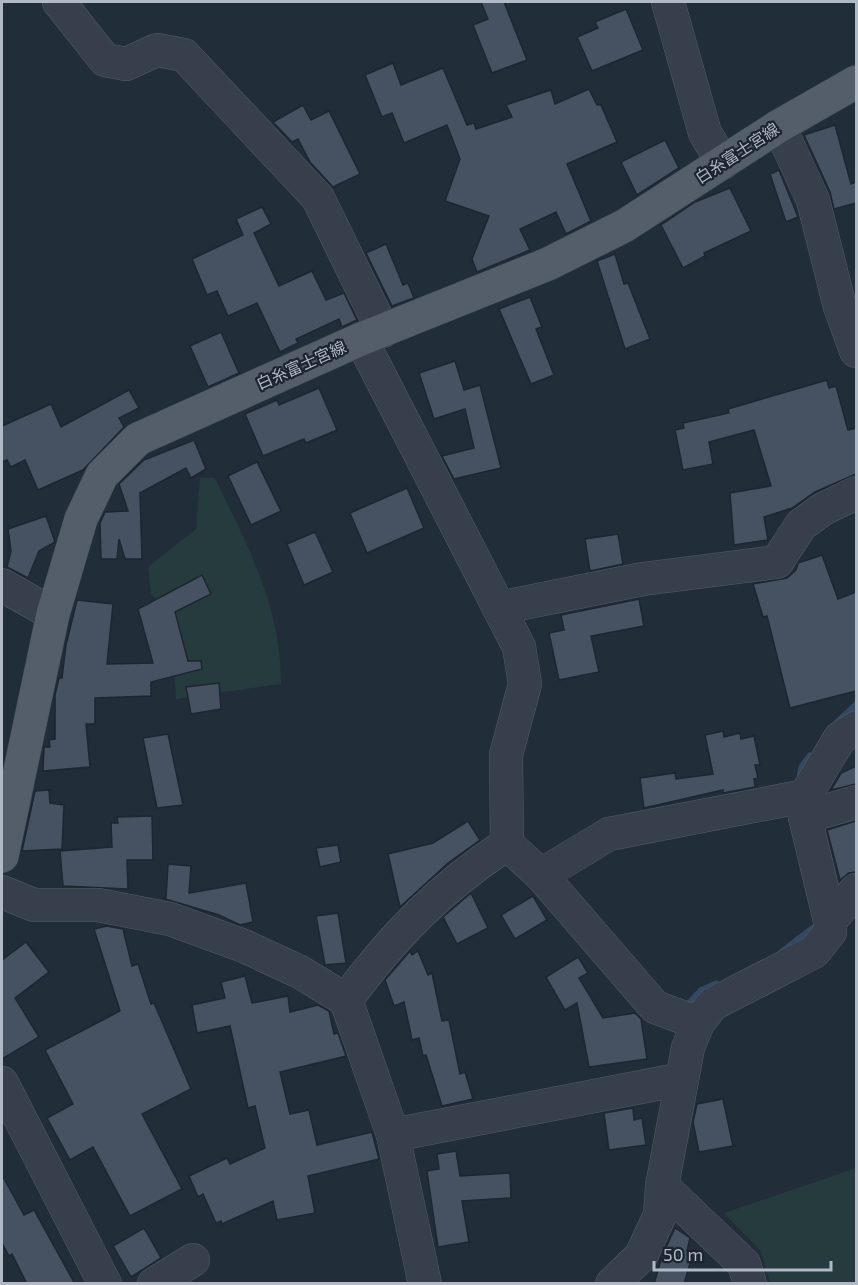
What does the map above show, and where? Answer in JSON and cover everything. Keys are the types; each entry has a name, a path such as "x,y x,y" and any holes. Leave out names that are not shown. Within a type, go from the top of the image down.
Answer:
{"main road":[{"name":"白糸富士宮線","path":"2,856 53,614 81,519 102,475 138,439 372,335 548,264 624,226 779,126 856,82"}],"street":[{"path":"58,2 105,60 126,64 157,50 184,55 318,198 372,335 519,647 525,684 506,755 507,844 541,875 655,1007 698,1023"},
{"path":"668,2 705,133 723,163"},
{"path":"779,126 813,200 840,307 856,351"},
{"path":"500,608 643,579 777,562 801,525 823,509 856,493"},
{"path":"2,585 53,614"},
{"path":"612,1284 641,1256 660,1215 670,1081 688,1048 698,1023 713,1004 814,952 830,933 830,921 805,807 840,738 856,728"},
{"path":"541,875 609,834 856,802"},
{"path":"346,1000 377,958 448,885 507,844"},
{"path":"830,921 856,890"},
{"path":"2,892 34,905 98,905 170,919 244,946 300,972 346,1000 393,1135 425,1284"},
{"path":"393,1135 670,1081"},
{"path":"2,1083 105,1284"},
{"path":"662,1186 744,1264 750,1284"},
{"path":"154,1284 193,1260"}],"green space":[{"path":"200,478 215,478 250,552 269,603 276,630 281,684 176,699 171,614 151,594 148,567 196,529"},
{"path":"856,1168 856,1283 770,1283 760,1250 724,1213"}],"building":[{"path":"481,2 504,2 527,60 492,73 473,25 488,19"},
{"path":"626,9 643,50 592,71 577,37 598,28 595,22"},
{"path":"393,63 401,85 443,68 467,125 474,123 476,129 512,117 506,105 551,90 555,104 589,89 597,105 601,105 617,142 567,164 591,221 566,234 556,212 520,229 530,250 477,272 472,259 489,216 445,201 460,159 447,125 404,143 392,113 382,117 365,75"},
{"path":"303,105 311,120 329,111 360,174 333,187 310,162 298,139 292,142 273,122"},
{"path":"835,125 851,184 856,182 856,203 834,209 830,192 804,135"},
{"path":"665,140 679,168 637,195 621,162"},
{"path":"779,170 798,217 786,222 770,174"},
{"path":"730,188 751,231 704,253 705,256 683,268 661,225 695,202"},
{"path":"262,207 271,224 254,233 279,286 312,271 326,300 344,293 357,320 342,327 339,319 296,339 298,343 280,352 257,303 228,316 217,291 207,295 192,259 243,235 236,219"},
{"path":"386,244 403,285 408,283 414,298 392,306 366,253"},
{"path":"615,254 624,284 628,283 650,339 625,349 597,261"},
{"path":"530,297 542,327 536,329 554,375 531,384 499,309"},
{"path":"221,332 239,373 208,387 190,346"},
{"path":"455,361 464,390 480,385 501,468 454,479 442,456 474,448 465,409 434,419 419,373"},
{"path":"827,380 829,388 836,386 848,430 856,428 856,474 815,492 792,508 764,517 768,540 734,545 730,493 771,486 754,430 709,442 713,464 683,470 675,430 684,428 683,423 729,413 728,409"},
{"path":"319,388 337,430 306,443 304,439 263,456 245,414 277,400 279,405"},
{"path":"129,390 139,408 119,418 124,427 83,470 38,490 25,460 11,467 7,460 2,462 2,426 51,404 61,427"},
{"path":"194,440 206,469 191,478 186,468 140,493 142,559 125,559 119,539 117,559 101,559 100,523 105,512 128,511 119,484 144,460"},
{"path":"257,462 281,511 251,525 228,476"},
{"path":"407,488 424,528 367,553 350,513"},
{"path":"46,516 55,542 39,551 28,578 7,567 11,551 8,529"},
{"path":"315,532 333,572 304,585 287,544"},
{"path":"618,534 623,564 590,571 585,539"},
{"path":"822,555 838,599 856,592 856,691 790,708 767,616 763,617 753,584 787,578 796,570 798,563"},
{"path":"202,575 211,594 175,612 188,661 201,661 202,669 151,682 151,696 95,698 95,724 86,724 90,767 43,771 44,747 50,747 49,740 55,739 55,695 59,678 62,678 66,645 77,600 113,604 107,664 153,663 138,609"},
{"path":"639,599 644,626 591,636 599,672 559,680 549,633 564,630 561,615"},
{"path":"219,683 221,709 191,714 186,687"},
{"path":"723,731 724,737 740,733 741,739 754,736 760,765 755,765 758,778 754,779 755,787 723,793 723,790 644,808 640,778 675,773 676,779 713,774 705,735"},
{"path":"168,734 183,805 157,808 143,738"},
{"path":"856,766 856,784 831,790 841,773"},
{"path":"49,790 50,803 64,805 62,849 22,851 35,791"},
{"path":"152,816 153,860 127,860 128,889 63,886 60,851 112,847 111,823 118,823 117,817"},
{"path":"468,821 480,840 448,863 400,907 388,854 433,843"},
{"path":"856,821 856,872 849,873 840,880 827,830"},
{"path":"338,845 341,862 320,867 316,848"},
{"path":"168,864 191,866 189,893 246,883 253,922 240,925 219,915 162,898 166,898"},
{"path":"471,893 488,928 457,944 443,917"},
{"path":"533,896 547,920 515,939 501,915"},
{"path":"338,913 346,963 325,965 316,916"},
{"path":"107,926 123,929 132,966 138,964 151,1004 154,1003 191,1089 142,1114 182,1189 130,1216 93,1147 70,1160 47,1118 73,1104 45,1050 120,1011 94,929"},
{"path":"26,942 49,972 15,998 39,1037 2,1059 2,960"},
{"path":"410,951 412,955 418,951 428,975 432,973 442,1021 449,1020 460,1074 465,1072 473,1099 442,1106 426,1055 423,1056 419,1038 412,1040 404,1002 394,1006 385,980"},
{"path":"578,957 588,973 579,978 603,1018 635,1013 641,1019 647,1059 589,1067 577,1003 565,1010 546,977"},
{"path":"245,976 252,1003 288,996 290,1012 318,1005 329,1011 334,1034 338,1033 346,1056 280,1072 290,1114 309,1110 317,1145 372,1132 379,1159 308,1176 315,1213 277,1220 273,1201 222,1224 221,1221 216,1223 203,1194 198,1197 189,1176 227,1158 230,1164 265,1148 255,1106 248,1108 230,1026 197,1033 192,1005 225,998 221,982"},
{"path":"723,1099 733,1146 699,1152 693,1122 697,1104"},
{"path":"633,1108 634,1120 642,1118 646,1145 609,1150 604,1113"},
{"path":"456,1151 460,1176 510,1173 511,1198 462,1201 469,1242 438,1247 427,1171 439,1169 437,1154"},
{"path":"2,1175 24,1215 34,1210 75,1284 27,1284 12,1254 9,1256 2,1243"},
{"path":"144,1228 161,1258 131,1277 113,1246"},
{"path":"675,1228 690,1238 687,1251 693,1253 684,1284 654,1284 662,1256"}],"waterway":[{"path":"838,722 856,705"},
{"path":"800,778 802,767 810,756"},
{"path":"782,952 816,926"},
{"path":"685,1008 701,991 716,984"}]}
